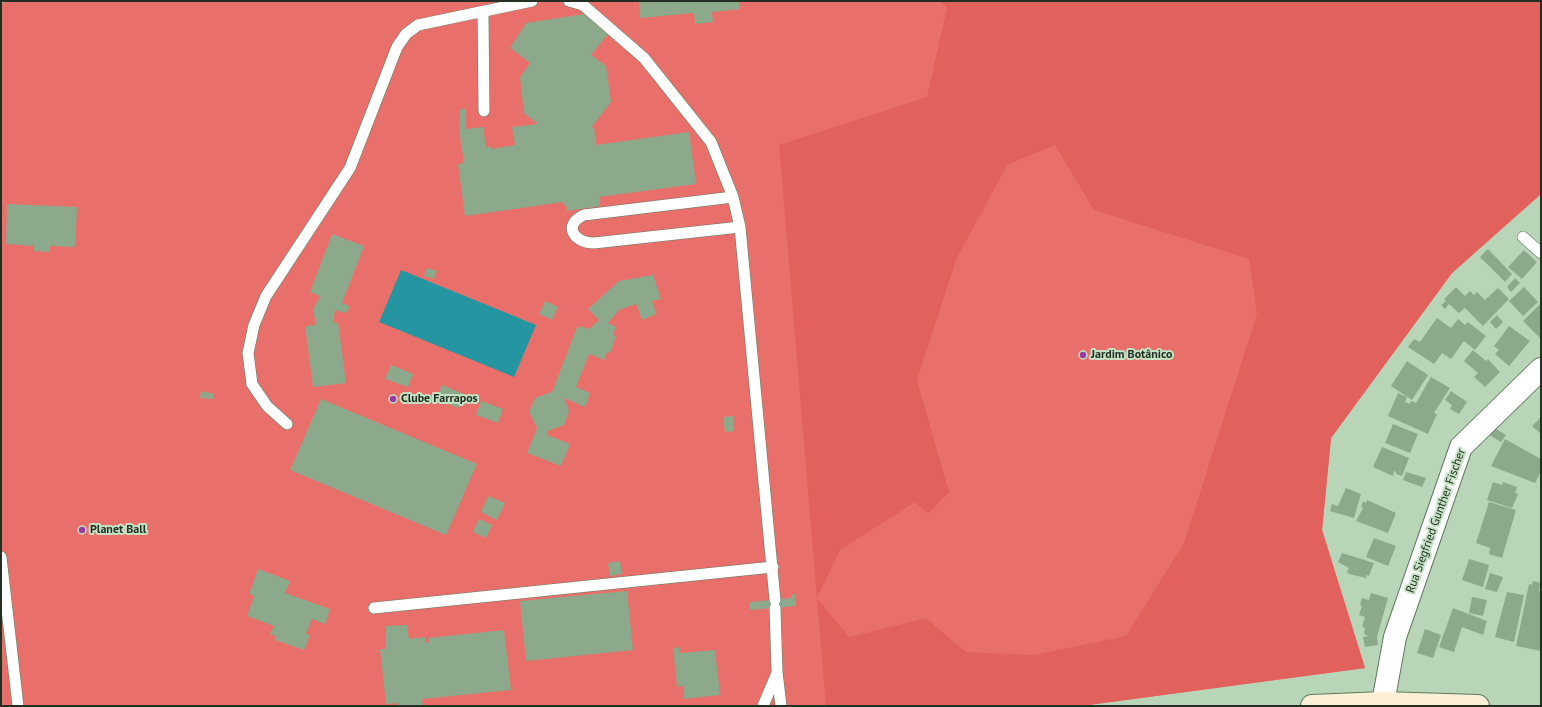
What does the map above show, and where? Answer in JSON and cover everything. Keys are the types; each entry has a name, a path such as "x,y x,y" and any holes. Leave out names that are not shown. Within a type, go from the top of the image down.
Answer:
{"main road":[{"path":"1312,706 1383,703 1478,706"}],"street":[{"name":"Rua Siegfried Gunther Fischer","path":"1383,703 1395,638 1461,447 1541,369"}],"lane":[{"path":"288,424 267,406 252,384 248,353 254,325 266,296 350,168 397,47 406,34 418,25 532,1"},
{"path":"569,1 583,4 644,58 711,142 733,197 740,227 773,567 777,672 781,706"},
{"path":"483,12 484,111"},
{"path":"733,197 584,215 577,218 573,225 572,232 584,243 594,244 740,227"},
{"path":"1523,237 1541,254"},
{"path":"1,556 18,706"},
{"path":"374,608 773,567"},
{"path":"763,706 777,672"}],"shaded area":[{"path":"12,1 1541,1 1541,194 1452,273 1331,438 1322,530 1365,668 1081,706 1,706 1,3"},
{"name":"Jardim Botânico","path":"940,1 1541,1 1541,194 1452,273 1331,438 1322,530 1365,668 1081,706 826,706 779,145 927,97 947,8","holes":["1055,145 1094,210 1249,259 1257,314 1184,543 1126,636 1034,655 966,652 926,618 849,637 817,598 840,550 915,502 928,514 949,492 917,380 956,260 1007,165"]}],"water":[{"path":"401,270 536,325 514,377 379,322"}],"building":[{"path":"639,1 739,1 740,9 712,12 713,22 695,24 694,13 640,18"},
{"path":"584,14 608,34 591,55 606,66 611,102 591,128 594,127 596,145 689,132 696,184 599,197 600,206 567,211 566,205 563,205 563,202 465,216 458,164 464,163 459,130 460,109 466,109 466,129 483,127 486,147 490,146 491,149 515,145 512,127 538,124 524,113 520,77 530,63 510,48 526,23"},
{"path":"7,204 77,207 75,247 50,246 50,252 34,251 34,246 6,244"},
{"path":"332,234 364,246 342,303 349,306 348,311 345,313 335,310 333,323 338,322 346,383 313,387 305,326 316,325 313,309 320,296 310,292"},
{"path":"1488,249 1512,274 1505,282 1480,257"},
{"path":"1524,250 1537,262 1522,279 1508,267"},
{"path":"427,268 437,271 434,279 424,276"},
{"path":"653,275 661,299 652,301 656,314 642,320 636,304 619,310 608,323 616,327 613,335 616,336 610,353 607,352 604,360 589,354 576,387 590,393 585,407 564,398 569,411 564,425 548,431 547,435 570,444 561,466 527,453 537,428 529,412 535,398 552,392 577,327 579,328 580,326 589,329 599,320 588,309 619,281"},
{"path":"1515,278 1520,283 1511,292 1507,287"},
{"path":"1456,287 1465,296 1470,291 1474,295 1477,292 1485,300 1498,288 1509,299 1483,326 1465,308 1459,313 1449,304 1445,309 1441,305 1446,301 1444,299"},
{"path":"1524,287 1538,302 1523,316 1509,301"},
{"path":"545,301 558,307 552,320 539,314"},
{"path":"1541,303 1541,339 1523,321"},
{"path":"1497,315 1503,322 1496,329 1490,322"},
{"path":"1437,318 1451,328 1458,319 1465,325 1468,322 1486,336 1475,350 1464,341 1451,359 1442,353 1434,364 1408,347 1414,339 1420,342"},
{"path":"1509,326 1530,341 1509,366 1495,354 1499,350 1494,346"},
{"path":"1473,350 1486,361 1488,359 1500,372 1485,387 1474,377 1478,373 1464,361"},
{"path":"1407,361 1428,375 1412,400 1391,386"},
{"path":"391,365 413,374 408,387 385,379"},
{"path":"1431,377 1450,388 1434,413 1437,414 1428,434 1388,416 1398,393 1407,397 1405,402 1410,404 1411,401 1416,403"},
{"path":"442,385 464,394 458,408 436,399"},
{"path":"201,391 214,394 214,399 200,398"},
{"path":"1451,391 1467,402 1459,414 1450,409 1452,405 1445,400"},
{"path":"321,399 477,464 446,535 290,470"},
{"path":"481,401 503,409 498,423 476,415"},
{"path":"733,416 734,431 725,432 723,417"},
{"path":"1541,417 1541,434 1532,426"},
{"path":"1393,424 1418,434 1410,453 1385,443"},
{"path":"1493,427 1506,435 1501,442 1489,435"},
{"path":"1505,439 1541,459 1541,472 1535,483 1491,466"},
{"path":"1382,447 1409,458 1402,476 1396,474 1394,471 1393,476 1373,467"},
{"path":"1406,472 1426,478 1422,487 1403,480"},
{"path":"1493,482 1502,485 1503,482 1517,487 1515,493 1518,494 1512,508 1487,500"},
{"path":"1346,488 1361,494 1354,518 1330,511 1332,504 1338,506"},
{"path":"488,496 505,503 497,520 481,512"},
{"path":"1367,500 1396,513 1388,533 1356,521 1363,508 1361,507 1363,501 1366,503"},
{"path":"1489,502 1516,510 1502,558 1489,554 1490,548 1476,543"},
{"path":"479,519 492,525 486,538 473,532"},
{"path":"1374,538 1396,546 1388,566 1366,557"},
{"path":"1342,553 1374,563 1369,576 1367,575 1366,578 1349,574 1347,572 1349,568 1338,562"},
{"path":"1469,559 1489,565 1483,587 1462,580"},
{"path":"620,561 622,574 610,576 608,563"},
{"path":"258,569 290,581 285,593 330,609 325,624 312,619 306,634 310,635 304,650 275,640 276,636 270,634 274,626 247,616 254,596 249,594"},
{"path":"1490,573 1503,577 1497,592 1485,589"},
{"path":"1533,581 1541,583 1539,591 1541,591 1541,651 1516,646 1529,584 1532,585"},
{"path":"627,591 633,650 526,661 520,601"},
{"path":"1507,592 1524,595 1514,642 1495,637"},
{"path":"1371,593 1388,598 1377,637 1378,645 1365,647 1363,637 1369,636 1364,634 1365,628 1362,627 1365,617 1359,615 1362,606 1360,605 1362,598 1369,600"},
{"path":"795,594 796,606 750,610 750,602 791,598 791,595"},
{"path":"1472,597 1487,600 1483,616 1469,613"},
{"path":"1453,608 1487,621 1483,635 1462,627 1454,652 1439,647"},
{"path":"407,625 409,639 425,637 425,643 429,642 428,638 504,630 511,690 422,699 423,706 398,706 398,703 386,704 380,649 386,649 386,626"},
{"path":"1425,629 1441,635 1433,658 1417,653"},
{"path":"679,647 680,653 715,650 720,695 684,699 683,686 677,687 673,648"}],"place":[{"name":"Jardim Botânico","path":"1083,355"},
{"name":"Clube Farrapos","path":"393,399"},
{"name":"Planet Ball","path":"82,530"}]}
